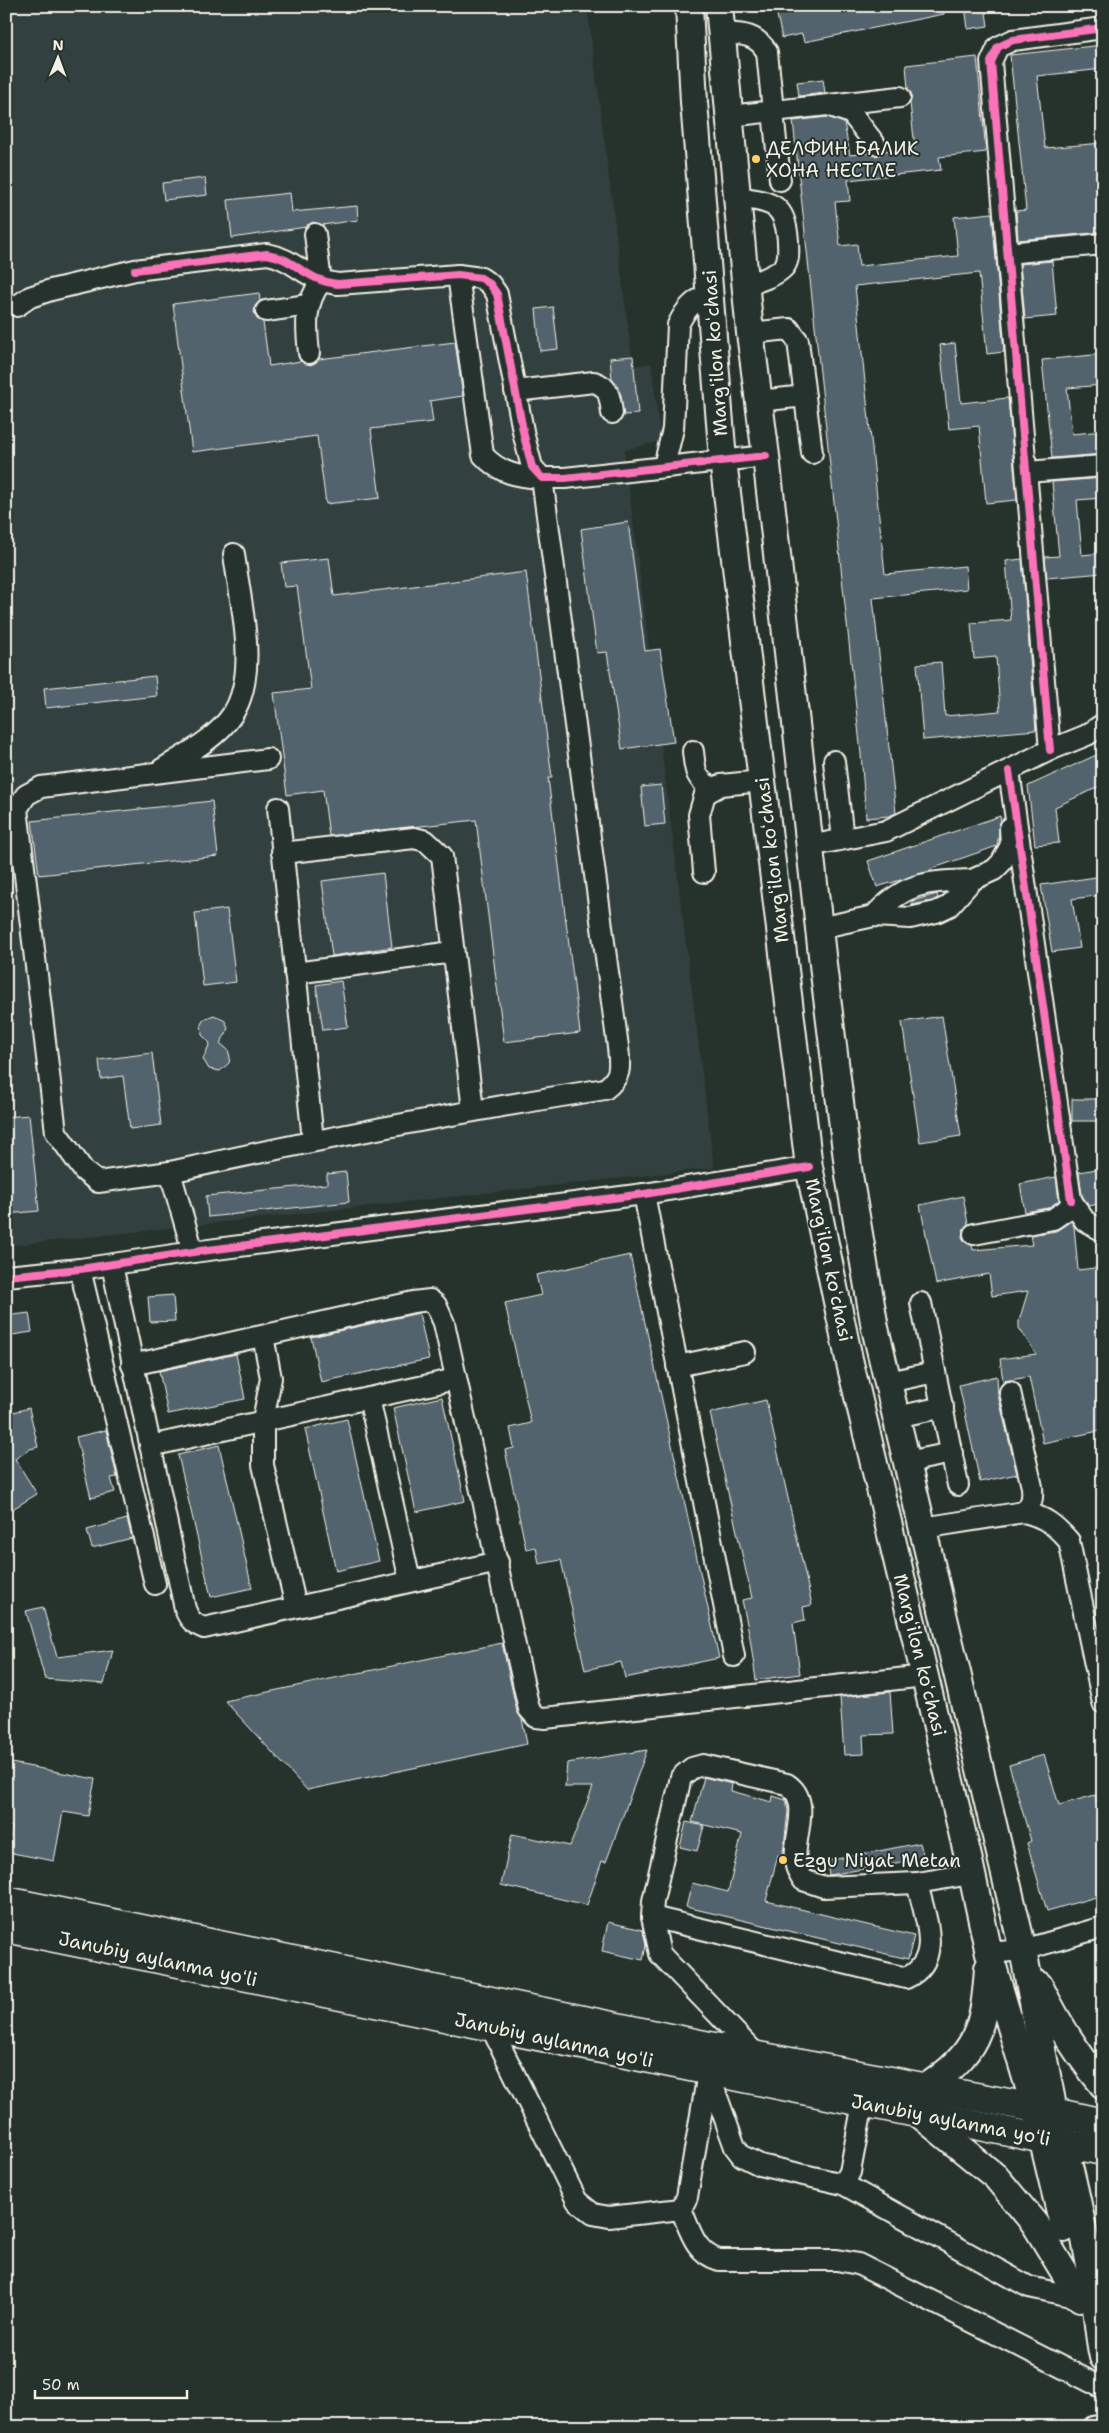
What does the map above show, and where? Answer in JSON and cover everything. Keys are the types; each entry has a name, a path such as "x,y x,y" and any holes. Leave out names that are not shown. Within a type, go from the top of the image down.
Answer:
{"highway":[{"name":"Janubiy aylanma yoʻli","path":"6,1901 758,2056 1054,2140 1103,2151"},
{"name":"Janubiy aylanma yoʻli","path":"6,1928 863,2103 922,2101 1045,2110 1103,2123"}],"main road":[{"name":"Margʻilon koʻchasi","path":"689,6 694,102 711,293 723,460 809,1167 849,1359 989,1953 1054,2140 1086,2288 1089,2324 1101,2348"},
{"name":"Margʻilon koʻchasi","path":"719,6 720,33 750,333 766,456 809,846 849,1175 875,1328 1023,1950 1045,2110"},
{"path":"1023,1950 1057,2022 1082,2060 1103,2085"},
{"path":"989,1953 986,1994 981,2024 969,2050 922,2101 996,2177 1086,2288"},
{"path":"1086,2288 1103,2237"}],"street":[{"path":"1050,750 991,62 998,47 1013,40 1103,28"},
{"path":"720,33 751,35 762,44 767,52 780,180"},
{"path":"728,116 900,97"},
{"path":"831,106 852,113 875,144"},
{"path":"736,196 761,200 774,205 786,222 789,256 784,267 770,276 745,286"},
{"path":"309,352 306,321 308,305 313,292 321,282 315,234"},
{"path":"1008,253 1103,244"},
{"path":"17,306 30,297 51,290 135,270 267,254 279,256 300,271 321,282 338,284 458,275 481,278 490,284 497,294 515,391 532,467 542,478 620,1067 616,1081 605,1089 473,1110 313,1140 170,1172 98,1182 84,1171 56,1132 17,810 26,795 41,787 268,759"},
{"path":"458,275 483,455 492,466 509,474 542,478 564,478 766,456"},
{"path":"664,466 673,429 678,324 684,312 696,299 711,293"},
{"path":"266,311 308,305"},
{"path":"750,333 789,329 794,333 798,341 812,452"},
{"path":"515,391 594,382 602,385 608,392 612,413"},
{"path":"759,401 805,396"},
{"path":"1027,472 1103,466"},
{"path":"153,773 195,749 215,733 231,717 241,699 246,683 248,663 234,554"},
{"path":"809,846 886,831 1050,750 1087,735 1103,724"},
{"path":"693,751 698,776 703,783 713,788"},
{"path":"834,761 843,839"},
{"path":"874,916 894,896 911,886 934,881 972,880 994,870 1002,864 1011,845 1004,774"},
{"path":"974,1234 1053,1219 1069,1208 1071,1200 1004,774"},
{"path":"704,872 700,815 705,794 713,788 762,781"},
{"path":"278,808 313,1140"},
{"path":"282,853 414,838 426,841 442,856 473,1110"},
{"path":"819,928 874,916 910,918 936,912 949,906 972,880"},
{"path":"295,973 453,952"},
{"path":"6,1276 112,1265 193,1252 644,1194 809,1167"},
{"path":"170,1172 193,1252"},
{"path":"644,1194 734,1656"},
{"path":"1071,1200 1085,1221 1103,1231"},
{"path":"112,1265 188,1618 194,1624 204,1628 498,1562"},
{"path":"80,1269 155,1584"},
{"path":"132,1365 430,1300 436,1305 444,1323 529,1709 536,1717 545,1718 925,1676"},
{"path":"921,1304 958,1485"},
{"path":"263,1336 271,1378 263,1421 263,1465 296,1607"},
{"path":"677,1366 745,1352"},
{"path":"888,1382 936,1372"},
{"path":"150,1446 456,1379"},
{"path":"1010,1392 1032,1487 1033,1497 1030,1506 1024,1512"},
{"path":"369,1398 410,1581"},
{"path":"896,1417 943,1407"},
{"path":"907,1462 952,1453"},
{"path":"922,1528 1024,1512 1040,1516 1056,1525 1069,1542 1103,1703"},
{"path":"758,2056 660,1954 652,1918 653,1901 681,1777 692,1768 703,1765 787,1784 796,1790 801,1800 796,1867 803,1880 824,1887 917,1883 971,1874"},
{"path":"652,1918 906,1978 920,1971 930,1945 917,1883"},
{"path":"989,1953 1023,1950 1103,1927"},
{"path":"491,2027 578,2201 593,2214 609,2217 681,2209"},
{"path":"681,2209 687,2197 708,2072"},
{"path":"708,2072 735,2147 742,2156 760,2165 843,2184 1029,2287 1086,2288"},
{"path":"843,2184 850,2172 863,2103"},
{"path":"681,2209 699,2249 709,2258 718,2260 836,2260 858,2264 1103,2388"},
{"path":"1093,2427 1103,2425"}],"shaded area":[{"path":"6,6 587,6 633,366 651,363 661,441 624,450 714,1168 6,1246"}],"building":[{"path":"775,6 944,6 944,14 804,42 802,34 782,38"},
{"path":"965,6 985,6 988,26 968,29"},
{"path":"1103,45 1103,69 1037,76 1045,148 1103,143 1103,232 1018,240 1016,211 1026,210 1010,55"},
{"path":"977,57 986,152 939,157 941,170 848,180 850,201 835,202 840,246 857,244 859,266 958,256 954,217 992,213 1004,352 987,354 979,273 855,286 885,574 965,566 967,589 873,598 896,813 889,816 866,818 861,754 793,121 827,117 844,123 850,155 868,153 876,156 884,151 915,148 910,103 912,95 908,89 906,65"},
{"path":"823,79 825,93 799,96 797,82"},
{"path":"205,178 207,195 164,200 162,183"},
{"path":"290,193 292,212 357,206 358,220 322,225 313,222 306,227 232,238 228,200"},
{"path":"1052,261 1057,316 1025,319 1020,264"},
{"path":"259,293 260,301 255,306 254,312 257,319 263,322 269,366 301,361 311,365 319,359 455,342 463,396 430,401 433,422 371,429 380,498 326,504 317,436 192,452 173,304"},
{"path":"553,307 558,349 540,351 536,309"},
{"path":"955,343 961,403 1008,398 1017,500 986,503 979,426 949,429 940,345"},
{"path":"1103,354 1103,385 1067,388 1072,434 1103,431 1103,454 1052,458 1042,360"},
{"path":"633,356 638,414 623,415 621,395 612,379 610,358"},
{"path":"1103,478 1103,498 1077,500 1082,555 1103,553 1103,573 1047,578 1045,557 1059,556 1052,482"},
{"path":"628,522 645,651 660,649 674,742 622,749 607,652 597,653 581,529"},
{"path":"329,558 334,596 526,572 552,778 548,778 580,1033 504,1042 476,820 329,836 323,790 287,795 274,693 311,689 297,586 284,587 281,563"},
{"path":"1022,559 1036,730 923,740 917,664 941,662 945,716 1000,711 996,657 974,659 971,623 1011,620 1006,561"},
{"path":"155,676 157,696 46,708 44,688"},
{"path":"1103,752 1103,785 1055,807 1059,843 1035,845 1028,786"},
{"path":"661,785 665,824 645,826 641,787"},
{"path":"212,801 218,856 39,875 32,821"},
{"path":"1000,816 997,846 931,869 931,871 877,887 868,861"},
{"path":"383,873 392,947 332,956 322,881"},
{"path":"1103,876 1103,895 1072,899 1080,948 1052,952 1041,885"},
{"path":"937,894 938,898 932,901 912,905 912,901"},
{"path":"227,909 236,982 203,986 195,913"},
{"path":"341,981 348,1027 323,1030 316,985"},
{"path":"214,1015 225,1021 228,1027 220,1043 228,1050 229,1063 220,1071 209,1069 203,1059 210,1043 202,1035 201,1024 204,1019"},
{"path":"942,1016 961,1136 920,1142 902,1022"},
{"path":"152,1053 161,1125 130,1129 123,1076 101,1079 99,1060"},
{"path":"1072,1099 1103,1099 1103,1121 1072,1121"},
{"path":"29,1115 39,1211 6,1214 6,1117"},
{"path":"1103,1168 1103,1203 1089,1206 1082,1196 1079,1172"},
{"path":"346,1172 349,1202 208,1217 206,1196 327,1184 327,1174"},
{"path":"1056,1177 1059,1201 1048,1208 1025,1212 1020,1184"},
{"path":"963,1196 968,1224 963,1230 962,1237 965,1242 972,1245 973,1250 1032,1245 1030,1235 1056,1231 1071,1221 1074,1226 1078,1270 1103,1267 1103,1430 1043,1443 1029,1377 1003,1381 1000,1359 1036,1354 1019,1328 1019,1321 1028,1291 992,1296 989,1274 936,1284 920,1205"},
{"path":"630,1255 719,1658 625,1678 621,1662 585,1670 561,1560 539,1564 536,1547 526,1549 505,1450 514,1448 510,1428 531,1423 505,1303 541,1295 536,1275"},
{"path":"173,1295 175,1321 150,1322 148,1297"},
{"path":"29,1313 32,1332 6,1336 6,1316"},
{"path":"419,1313 429,1359 321,1382 311,1337"},
{"path":"236,1354 245,1399 168,1414 159,1371"},
{"path":"997,1376 998,1395 1017,1474 980,1482 959,1385"},
{"path":"442,1397 465,1501 416,1512 393,1408"},
{"path":"766,1400 812,1605 803,1607 805,1620 793,1623 800,1674 756,1680 742,1600 752,1598 710,1413"},
{"path":"29,1408 38,1447 30,1449 15,1459 37,1494 6,1513 6,1414"},
{"path":"347,1419 379,1561 336,1571 305,1429"},
{"path":"106,1430 117,1477 111,1478 115,1492 91,1498 76,1437"},
{"path":"219,1445 252,1588 211,1597 178,1455"},
{"path":"127,1519 132,1538 92,1548 87,1530"},
{"path":"43,1607 57,1657 113,1650 104,1684 45,1679 26,1611"},
{"path":"502,1643 517,1712 522,1719 527,1744 495,1751 307,1790 225,1701"},
{"path":"890,1692 893,1734 863,1735 864,1754 844,1755 840,1697"},
{"path":"647,1750 606,1862 602,1861 587,1905 501,1885 512,1834 570,1846 593,1787 565,1787 567,1763"},
{"path":"1044,1755 1059,1805 1095,1795 1103,1822 1103,1895 1047,1911 1027,1843 1031,1841 1009,1765"},
{"path":"6,1762 95,1779 88,1816 63,1812 54,1861 7,1852 12,1827 6,1826"},
{"path":"704,1777 732,1784 731,1791 772,1802 773,1796 786,1800 788,1811 784,1846 782,1856 778,1855 766,1901 914,1936 908,1959 686,1907 692,1883 728,1892 742,1834 692,1822"},
{"path":"686,1822 704,1826 697,1851 680,1847"},
{"path":"920,1843 924,1858 829,1875 827,1861"},
{"path":"608,1922 643,1930 646,1946 643,1960 602,1951"}],"cycle path":[{"path":"1050,750 991,62 998,47 1013,40 1103,28"},
{"path":"135,270 267,254 286,260 308,274 326,282 338,284 458,275 481,278 490,284 497,294 524,436 532,467 542,478 565,478 766,456"},
{"path":"1009,771 1071,1200"},
{"path":"6,1276 80,1269 193,1252 644,1194 809,1167"}],"place":[{"name":"ДЕЛФИН БАЛИК ХОНА НЕСТЛЕ","path":"756,159"},
{"name":"Ezgu Niyat Metan","path":"783,1860"}]}
